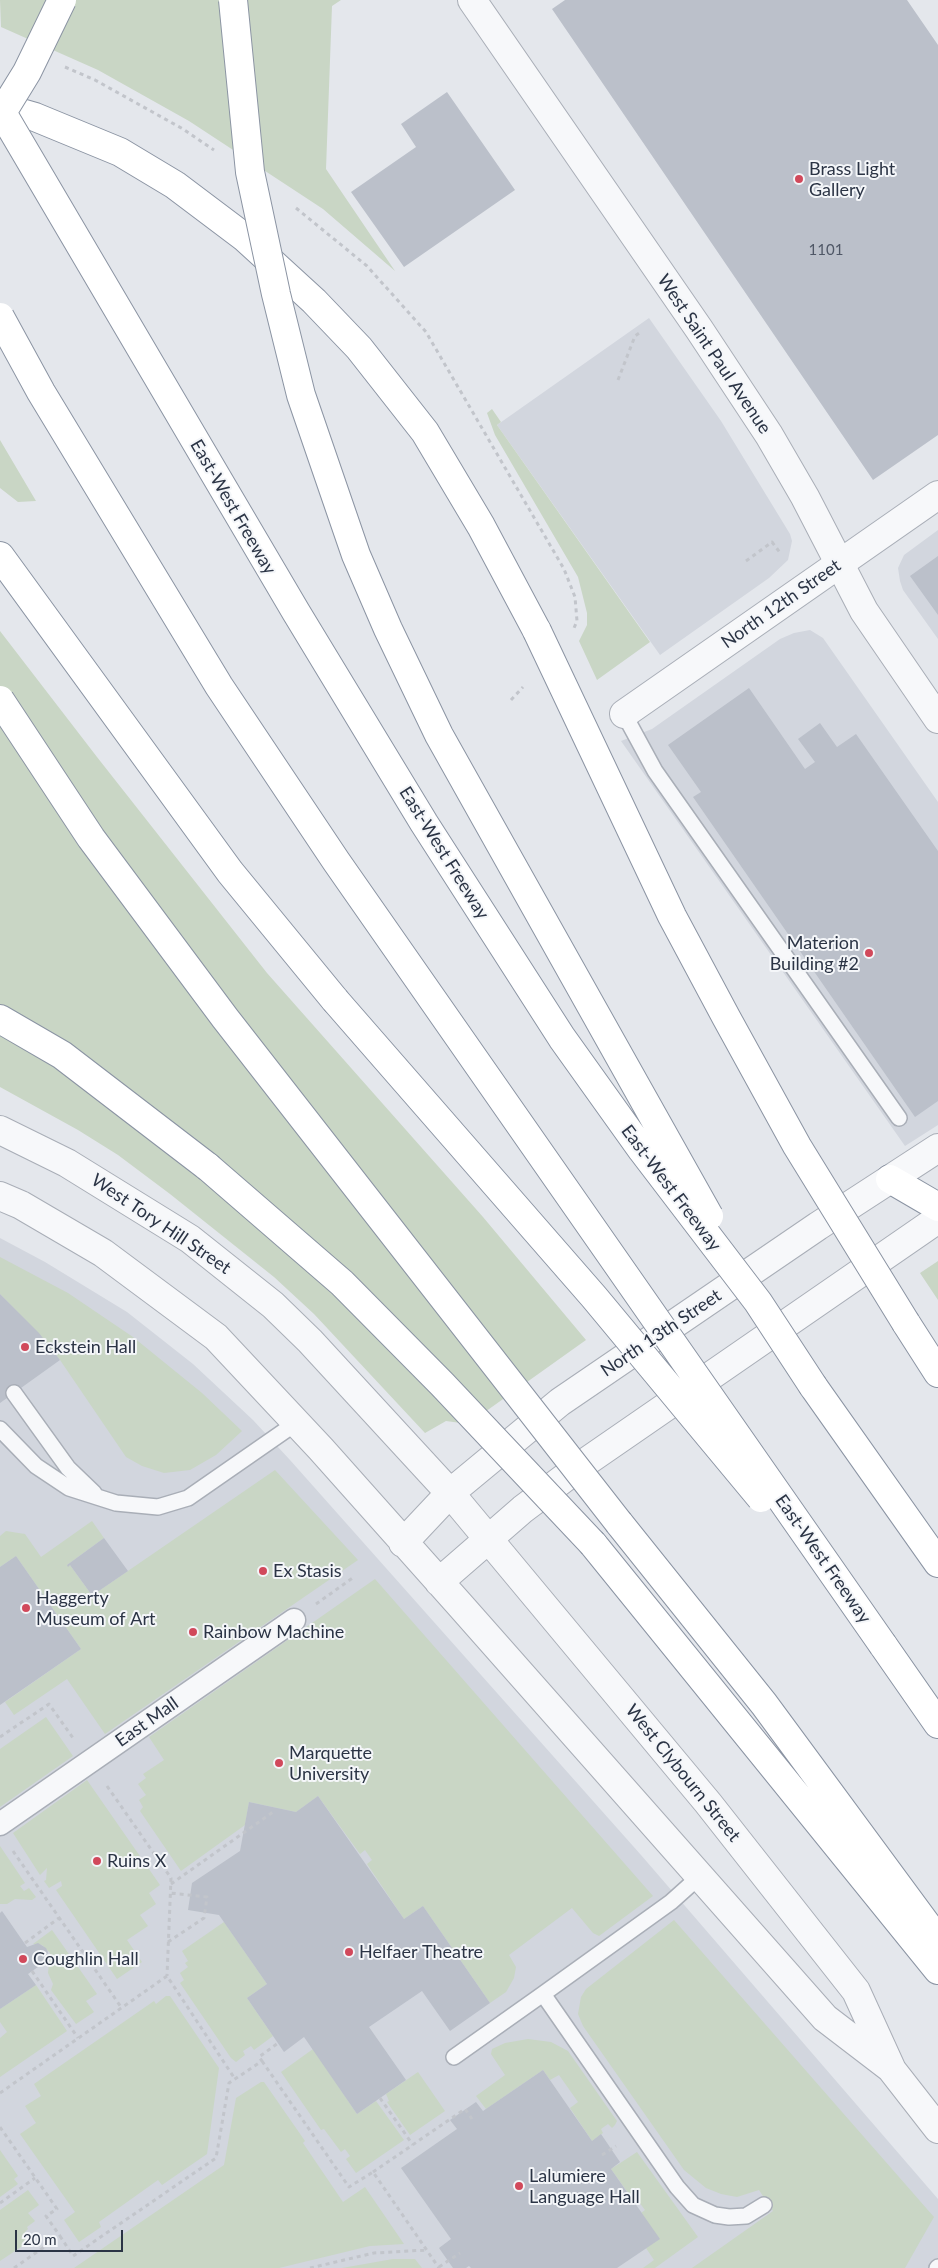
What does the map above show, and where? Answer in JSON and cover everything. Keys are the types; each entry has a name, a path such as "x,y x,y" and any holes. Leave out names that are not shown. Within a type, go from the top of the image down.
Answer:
{"highway":[{"path":"0,116 27,72 62,0"},
{"path":"233,0 250,172 276,294 301,394 356,555 388,629 439,734 758,1302"},
{"path":"0,108 52,123 120,152 175,185 244,237 314,302 359,348 425,432 481,526 536,631 672,916 717,1000 797,1146 938,1374"},
{"name":"East-West Freeway","path":"0,108 296,612 429,831 562,1038 642,1150 758,1302 813,1386 938,1563"},
{"name":"East-West Freeway","path":"0,317 41,392 219,686 331,853 938,1724"},
{"path":"0,327 41,392"},
{"path":"0,556 230,872 335,1000 588,1290 883,1645"},
{"path":"0,700 91,838 225,1018 619,1523 764,1704 938,1940"},
{"path":"0,1019 62,1055 208,1167 342,1283 442,1384 594,1544 938,1970"},
{"path":"890,1179 938,1207"}],"street":[{"name":"West Saint Paul Avenue","path":"472,0 699,329 769,435 840,563 864,611 938,718"},
{"name":"North 12th Street","path":"624,714 938,495"},
{"name":"West Tory Hill Street","path":"0,1130 67,1163 129,1200 190,1239 239,1277 310,1341 450,1493"},
{"name":"North 13th Street","path":"403,1543 450,1493 560,1402 938,1148"},
{"path":"0,1196 103,1252 216,1337 403,1543"},
{"path":"439,1582 488,1538 583,1464 938,1218"},
{"name":"West Clybourn Street","path":"450,1493 708,1803 856,1992 892,2070 938,2129"},
{"name":"West Clybourn Street","path":"403,1543 825,2018 892,2070"},
{"name":"East Mall","path":"0,1824 83,1752 294,1620"}],"lane":[{"path":"624,714 655,771 900,1118"},
{"path":"14,1393 68,1468 90,1490 104,1500"},
{"path":"0,1429 19,1451 54,1480 84,1494 104,1500 130,1505 158,1507 179,1503 296,1423"},
{"path":"454,2057 670,1902 700,1876"},
{"path":"543,1994 677,2187 693,2205 716,2215 729,2217 746,2216 764,2205"}],"path":[{"path":"58,64 95,80 183,128 214,150"},
{"path":"296,208 367,266 426,332 564,569 575,597 577,621 574,628"},
{"path":"618,380 635,336 642,331"},
{"path":"746,561 772,542 781,554"},
{"path":"511,700 523,686"},
{"path":"323,1599 354,1577"},
{"path":"1,1736 48,1704 171,1878 166,1976 236,2079"},
{"path":"171,1884 273,1812"},
{"path":"11,1849 121,2007"},
{"path":"168,1942 204,1918 206,1897 170,1893"},
{"path":"25,1943 59,1918"},
{"path":"32,1971 78,2038"},
{"path":"0,2093 166,1976"},
{"path":"278,2043 259,2057 349,2188 464,2109 472,2119"},
{"path":"0,2127 57,2209 46,2216 73,2256 216,2158 229,2083 262,2061"},
{"path":"380,2098 413,2145"},
{"path":"373,2172 439,2268 460,2253"},
{"path":"0,2203 35,2178"},
{"path":"14,2268 60,2236"},
{"path":"310,2268 374,2253 427,2250"}],"shaded area":[{"path":"649,318 721,421 790,534 792,541 788,560 769,578 660,655 497,425"},
{"path":"938,530 938,639 903,590 898,568 904,555"},
{"name":"Materion Building #2","path":"810,630 823,638 938,802 938,1125 905,1146 621,741 652,729 780,639 794,633"},
{"name":"Marquette University","path":"0,1238 45,1262 127,1312 193,1364 253,1420 290,1460 641,1855 938,2199 938,2268 0,2268"}],"green space":[{"path":"0,0 341,0 332,6 326,169 395,271 323,209 189,121 98,70 1,27"},
{"path":"492,409 501,422 497,425 650,642 597,680 579,641 587,625 587,613 578,577 495,435 487,413"},
{"path":"0,440 36,501 18,502 0,488"},
{"path":"0,631 267,973 483,1217 586,1340 468,1424 446,1421 425,1433 314,1314 274,1277 118,1155 78,1130 0,1087"},
{"path":"0,1257 68,1293 133,1337 202,1393 242,1431 216,1455 190,1470 164,1473 142,1466 126,1457 60,1360 39,1334 0,1294"},
{"path":"938,1261 938,1300 920,1273"},
{"path":"275,1470 358,1560 105,1734 67,1679 14,1715 5,1702 81,1649 16,1556 0,1567 0,1536 6,1531 25,1534 41,1557 92,1521 104,1538 67,1565 70,1565 91,1594 90,1597"},
{"path":"375,1579 653,1896 599,1936 593,1933 572,1908 509,1955 516,1967 514,1978 506,1992 490,2003 423,1906 404,1919 367,1864 372,1860 365,1850 360,1854 318,1796 296,1812 249,1802 245,1825 181,1871 140,1811 143,1807 139,1800 146,1795 138,1784 146,1778 143,1774 164,1760 149,1737"},
{"path":"46,1717 73,1756 0,1807 0,1749"},
{"path":"87,1780 160,1885 149,1893 156,1904 140,1915 148,1926 127,1940 142,1962 117,1979 56,1890 62,1886 61,1881 49,1888 44,1881 46,1880 47,1868 40,1875 13,1833"},
{"path":"0,1846 25,1883 20,1886 24,1891 29,1888 36,1897 32,1900 15,1899 7,1904 0,1904"},
{"path":"674,1920 934,2217 905,2268 692,2268 773,2211 759,2190 737,2197 721,2194 706,2188 684,2170 583,2026 578,2014 581,1997 586,1989"},
{"path":"224,1922 267,1984 247,1998 273,2036 254,2050 251,2046 243,2051 245,2055 236,2062 231,2058 180,1983 184,1980 180,1973 188,1967 185,1963 188,1961 182,1951"},
{"path":"52,1930 97,1994 86,2001 94,2012 76,2024 51,1990 53,1984 48,1973 50,1953 42,1945 33,1944"},
{"path":"36,1985 67,2031 0,2077 0,2038 7,2032 0,2022 0,2009"},
{"path":"166,1996 170,1996 219,2068 207,2154 162,2185 158,2180 99,2222 101,2227 79,2242 64,2220 75,2212 20,2134 36,2123 25,2106 41,2096 34,2084 154,2001 156,2004"},
{"path":"528,2039 551,2042 568,2051 617,2121 612,2128 608,2124 601,2129 603,2133 592,2141 570,2108 578,2102 559,2075 550,2080 543,2070 486,2109 476,2096 505,2075 491,2054 492,2049 505,2043"},
{"path":"313,2049 357,2114 376,2101 404,2140 356,2173 346,2159 350,2156 345,2149 341,2152 324,2129 321,2130 281,2072"},
{"path":"418,2072 445,2111 410,2135 387,2102 389,2101 386,2094"},
{"path":"264,2082 305,2141 303,2143 343,2202 365,2187 404,2244 370,2246 279,2268 74,2268 224,2165 236,2098"},
{"path":"0,2150 18,2176 14,2179 18,2184 0,2197"},
{"path":"637,2152 698,2237 655,2268 643,2268 654,2260 646,2248 659,2239 641,2213 645,2210 639,2202 636,2204 611,2169"},
{"path":"28,2190 39,2205 28,2213 35,2221 27,2227 28,2229 25,2232 30,2241 0,2261 0,2210"},
{"path":"393,2259 415,2259 422,2268 342,2268"}],"building":[{"path":"565,0 907,0 938,45 938,435 873,480 552,9"},
{"path":"447,92 515,190 404,267 351,192 416,147 401,124"},
{"path":"938,556 938,615 910,576"},
{"name":"Materion Building #2","path":"749,688 805,769 815,762 798,739 820,723 837,747 856,734 938,851 938,1101 915,1117 693,797 701,792 668,745"},
{"name":"Eckstein Hall","path":"0,1294 39,1333 60,1360 0,1403"},
{"path":"104,1538 128,1571 90,1597 91,1594 70,1565 68,1567 67,1565"},
{"name":"Haggerty Museum of Art","path":"16,1556 81,1649 0,1705 0,1567"},
{"name":"Helfaer Theatre","path":"318,1796 404,1919 423,1906 490,2003 450,2031 422,1991 369,2027 406,2080 357,2114 304,2037 284,2052 247,1998 267,1984 219,1915 188,1910 192,1883 240,1851 249,1802 296,1812"},
{"name":"Coughlin Hall","path":"2,1911 27,1947 38,1943 46,1948 48,1952 45,1962 28,1974 36,1985 0,2009 0,1913"},
{"name":"Lalumiere Language Hall","path":"543,2070 592,2141 601,2134 620,2162 611,2169 660,2239 617,2268 471,2268 469,2266 466,2268 453,2268 439,2248 451,2239 401,2168 457,2129 450,2120 476,2102 483,2111"}],"place":[{"name":"Brass Light Gallery","path":"799,179"},
{"name":"Materion Building #2","path":"869,953"},
{"name":"Eckstein Hall","path":"25,1347"},
{"name":"Ex Stasis","path":"263,1571"},
{"name":"Haggerty Museum of Art","path":"26,1608"},
{"name":"Rainbow Machine","path":"193,1632"},
{"name":"Marquette University","path":"279,1763"},
{"name":"Ruins X","path":"97,1861"},
{"name":"Helfaer Theatre","path":"349,1952"},
{"name":"Coughlin Hall","path":"23,1959"},
{"name":"Lalumiere Language Hall","path":"519,2186"}]}
